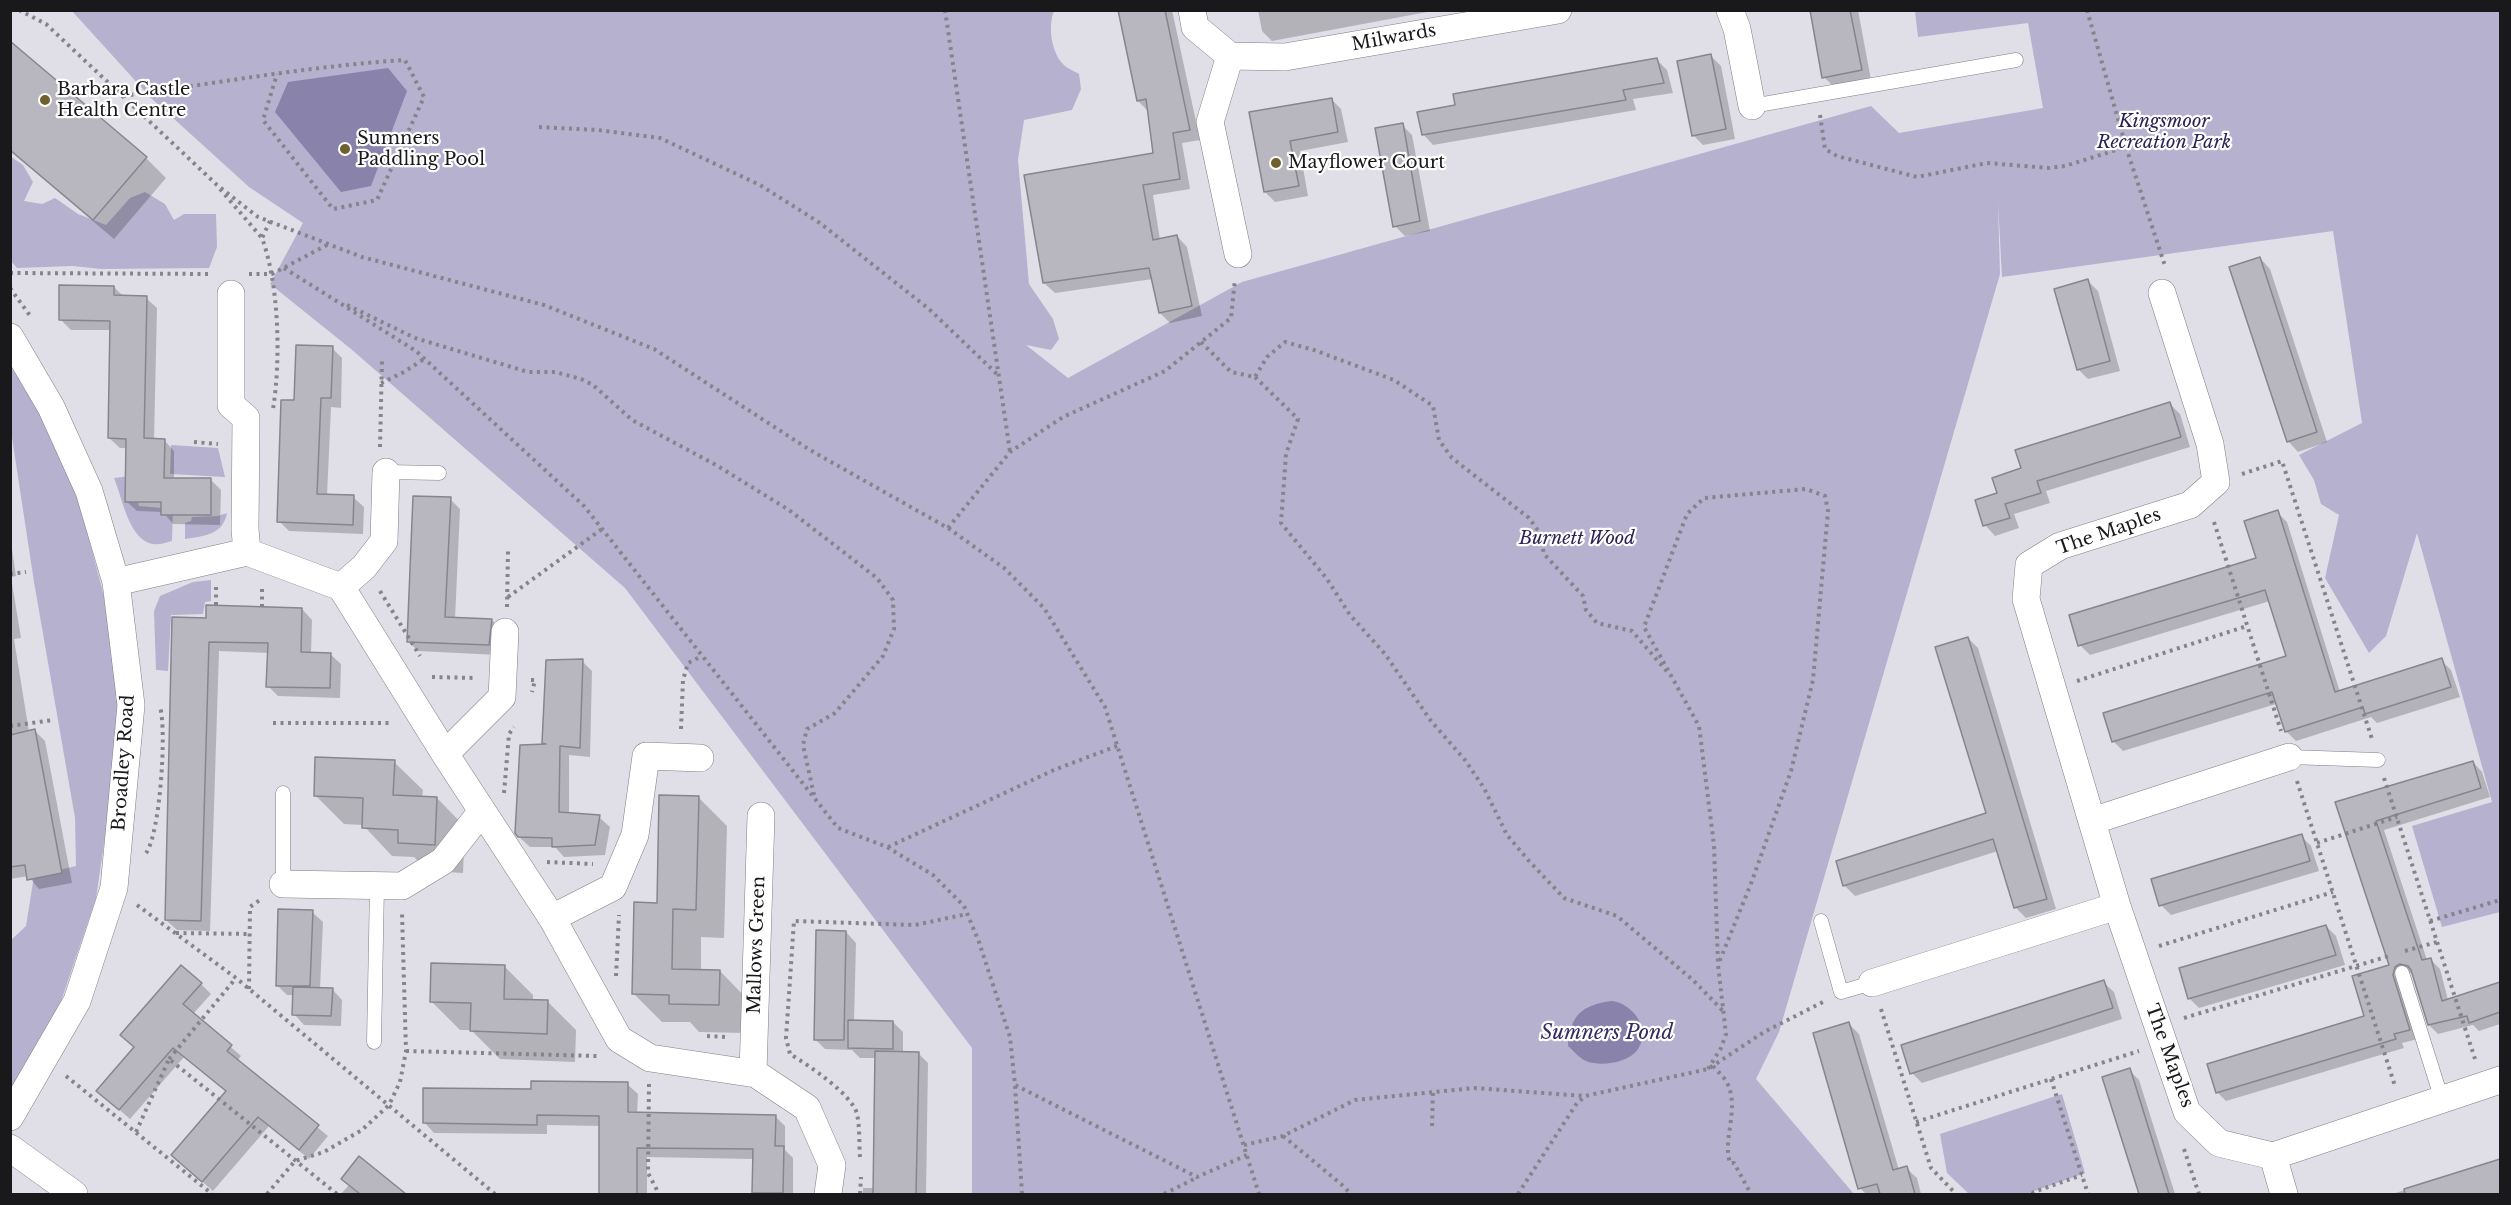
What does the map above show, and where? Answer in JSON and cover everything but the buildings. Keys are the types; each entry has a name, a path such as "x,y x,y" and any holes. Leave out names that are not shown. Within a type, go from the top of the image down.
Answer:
{"street":[{"path":"1192,10 1195,27 1230,56 1210,122 1238,254"},
{"name":"Milwards","path":"1230,56 1285,57 1558,10"},
{"path":"1730,10 1737,29 1752,106"},
{"path":"240,284 231,405 246,418 245,529 248,552"},
{"path":"2162,293 2210,444 2216,482 2204,492"},
{"name":"Broadley Road","path":"10,337 51,407 89,491 116,582 131,705 114,888 77,1001 10,1117"},
{"path":"341,587 364,567 384,541 386,472"},
{"name":"The Maples","path":"2204,492 2190,505 2060,546 2029,565 2025,599 2117,906 2187,1112 2219,1143 2273,1156"},
{"path":"116,582 248,552 341,587 445,754 552,918 620,1039 650,1058 753,1073 807,1108 832,1165 828,1194"},
{"path":"445,754 502,697 505,632"},
{"path":"552,918 613,887 635,835 646,756 690,758"},
{"path":"2092,821 2289,757"},
{"path":"283,884 389,886 443,861 482,811"},
{"name":"Mallows Green","path":"753,1073 761,816"},
{"path":"1872,983 2117,906"},
{"path":"2284,1194 2273,1156 2500,1080"},
{"path":"10,1148 74,1194"}],"lane":[{"path":"1752,106 2016,60"},
{"path":"386,472 439,473"},
{"path":"2289,757 2378,760"},
{"path":"283,884 284,793"},
{"path":"374,1042 389,886"},
{"path":"1821,921 1841,992 1872,983"},
{"path":"2402,973 2442,1100"}],"path":[{"path":"19,10 46,24 217,185 258,217 362,257 544,305 654,350 810,450 948,528 1004,568 1044,608 1105,706 1259,1194"},
{"path":"945,10 1010,452"},
{"path":"2086,10 2126,147 2167,272 2162,293"},
{"path":"122,96 277,74 367,62 405,60 424,97 377,200 333,208 263,120 277,74"},
{"path":"1817,95 1825,148 1837,156 1917,177 1987,163 2049,168 2065,166 2126,147"},
{"path":"539,127 598,129 660,138 760,185 820,223 929,309 999,376"},
{"path":"217,185 262,238 270,259 277,346 277,386 272,415"},
{"path":"262,238 270,221"},
{"path":"240,284 272,274 328,245"},
{"path":"948,528 1010,452 1063,417 1165,371 1232,318 1238,254"},
{"path":"284,268 416,351 584,506 838,828 887,847 933,875 964,906 1010,1037 1022,1194"},
{"path":"10,273 212,274"},
{"path":"10,288 32,319"},
{"path":"330,297 415,338 528,372 555,372 587,382 633,420 716,465 789,510 878,578 892,600 894,629 883,656 835,713 807,729 803,745 815,798"},
{"path":"1201,342 1231,372 1255,377 1298,419 1286,454 1281,523 1327,579 1350,615 1385,654 1431,721 1465,760 1484,788 1507,835 1564,898 1617,916 1694,981 1723,1011"},
{"path":"1255,377 1267,357 1285,342 1314,350 1394,380 1433,406 1439,440 1452,458 1529,518 1539,532 1544,554 1583,596 1586,610 1597,623 1632,631 1677,682"},
{"path":"381,383 404,372 424,358"},
{"path":"1711,1068 1726,1034 1719,964 1714,845 1699,726 1677,682 1644,627 1688,514 1704,498 1806,489 1825,496 1828,511 1813,680 1791,771 1752,881 1719,964"},
{"path":"2204,492 2403,1113"},
{"path":"508,597 602,529"},
{"path":"505,632 508,551"},
{"path":"10,574 26,572"},
{"path":"262,585 262,607"},
{"path":"2052,689 2247,626"},
{"path":"690,758 683,680 688,663 702,656"},
{"path":"432,677 487,678"},
{"path":"528,679 535,680 530,701"},
{"path":"143,856 149,849 156,824 161,778 161,711 158,701"},
{"path":"508,802 503,792 509,734 521,719"},
{"path":"10,726 53,720"},
{"path":"273,723 396,723"},
{"path":"887,847 1054,770 1117,746"},
{"path":"2317,843 2397,817"},
{"path":"538,861 598,864"},
{"path":"249,989 250,907 283,884"},
{"path":"267,1194 295,1161 324,1152 362,1130 389,1106 400,1082 406,1051 389,886"},
{"path":"114,888 236,978 495,1194"},
{"path":"2134,954 2332,892"},
{"path":"2430,921 2500,900"},
{"path":"616,983 620,914"},
{"path":"702,1036 786,1038 794,921 915,925 967,914"},
{"path":"174,933 250,934"},
{"path":"1917,1122 2051,1079 2161,1035 2356,966 2437,942"},
{"path":"136,1132 169,1059 236,978"},
{"path":"1872,983 1931,1168 1956,1194"},
{"path":"1244,1145 1284,1136 1355,1100 1474,1088 1585,1096 1711,1068 1764,1032 1841,992"},
{"path":"406,1051 603,1056"},
{"path":"43,1057 212,1194"},
{"path":"650,1058 648,1173 659,1194"},
{"path":"169,1059 337,1194"},
{"path":"1711,1068 1727,1082 1733,1114 1726,1152 1730,1163 1734,1163 1751,1194"},
{"path":"2051,1079 2088,1194"},
{"path":"1015,1085 1197,1177"},
{"path":"1432,1126 1433,1092"},
{"path":"1518,1194 1577,1103 1585,1096"},
{"path":"1284,1136 1351,1194"},
{"path":"1164,1194 1246,1155"},
{"path":"2032,1194 2082,1175"}],"green space":[{"path":"72,11 1054,11 1051,31 1055,52 1064,65 1079,74 1081,89 1072,110 1024,120 1018,160 1029,284 1053,319 1059,339 1051,350 1026,345 1068,378 1242,282 1871,106 1899,133 2043,108 2028,23 1918,37 1915,11 2500,11 2500,912 2442,927 2412,826 2492,802 2417,533 2386,636 2369,653 2325,578 2339,515 2321,504 2314,480 2299,455 2362,423 2333,231 2002,277 1998,202 2000,274 1779,1032 1756,1079 1854,1194 972,1194 972,1048 625,588 351,349 270,284 303,223 249,187 151,98"},
{"path":"10,156 23,165 33,182 24,201 42,204 55,198 78,214 106,225 130,198 145,192 165,204 174,220 184,214 216,214 217,247 209,268 101,269 73,266 17,268 11,261"},
{"path":"11,368 31,394 78,498 109,615 117,691 117,755 96,898 53,1025 11,1091 11,940 26,926 34,876 76,866 75,818 34,582 11,431"},
{"path":"171,445 218,448 225,477 170,474"},
{"path":"131,476 139,506 173,509 172,541 152,544 142,539 136,532 127,515 114,478"},
{"path":"227,513 225,520 217,530 206,535 185,539 185,523 191,521 192,517 218,516"},
{"path":"211,580 211,601 205,602 203,614 171,615 168,671 156,670 154,611 160,596 193,582"},
{"path":"2062,1094 2085,1173 2026,1194 1969,1194 1947,1173 1940,1134"}],"water":[{"name":"Sumners Paddling Pool","path":"388,68 407,91 371,186 341,192 275,112 288,82"},
{"name":"Sumners Pond","path":"1612,1001 1620,1003 1633,1012 1641,1026 1642,1041 1634,1054 1621,1061 1599,1064 1586,1061 1568,1046 1571,1027 1585,1009 1592,1005"}],"place":[{"name":"Barbara Castle Health Centre","path":"45,100"},
{"name":"Sumners Paddling Pool","path":"345,149"},
{"name":"Mayflower Court","path":"1276,163"}],"park label":[{"name":"Kingsmoor Recreation Park","path":"2164,132"},
{"name":"Burnett Wood","path":"1577,539"}]}
